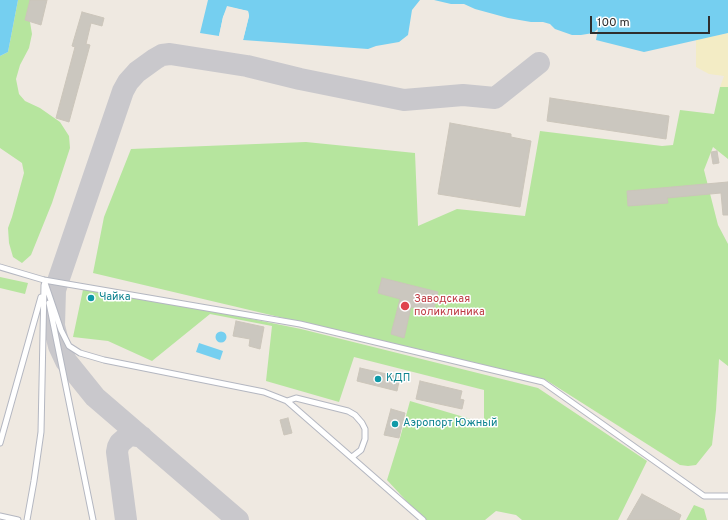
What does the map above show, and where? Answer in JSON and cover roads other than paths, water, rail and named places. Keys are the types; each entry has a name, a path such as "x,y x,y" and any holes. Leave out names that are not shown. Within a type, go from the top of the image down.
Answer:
{"lane":[{"path":"0,267 44,280 300,324 543,382 704,496 728,496"},
{"path":"44,280 61,330 69,346 80,353 264,392 287,402 423,520"},
{"path":"0,444 40,304 44,280"},
{"path":"27,520 41,432 44,280"},
{"path":"44,280 93,520"},
{"path":"287,402 296,398 348,411 355,415 362,422 365,429 365,439 361,450 352,458"},
{"path":"0,516 18,520"}],"water":[{"path":"0,0 18,0 8,52 0,56"},
{"path":"208,0 420,0 412,10 408,35 399,42 368,49 243,40 249,16 248,11 228,7 223,17 219,36 200,33"},
{"path":"434,0 728,0 728,33 644,52 596,40 598,29 593,33 572,35 555,29 550,24 543,22 531,22 508,18 475,9 464,4 451,4"},
{"path":"221,331 225,333 227,337 225,341 221,343 217,341 215,337 217,333"},
{"path":"199,343 223,351 220,360 196,352"}],"place":[{"name":"Чайка","path":"91,298"},
{"name":"Заводская поликлиника","path":"405,306"},
{"name":"КДП","path":"378,379"},
{"name":"Аэропорт Южный","path":"395,424"}]}
